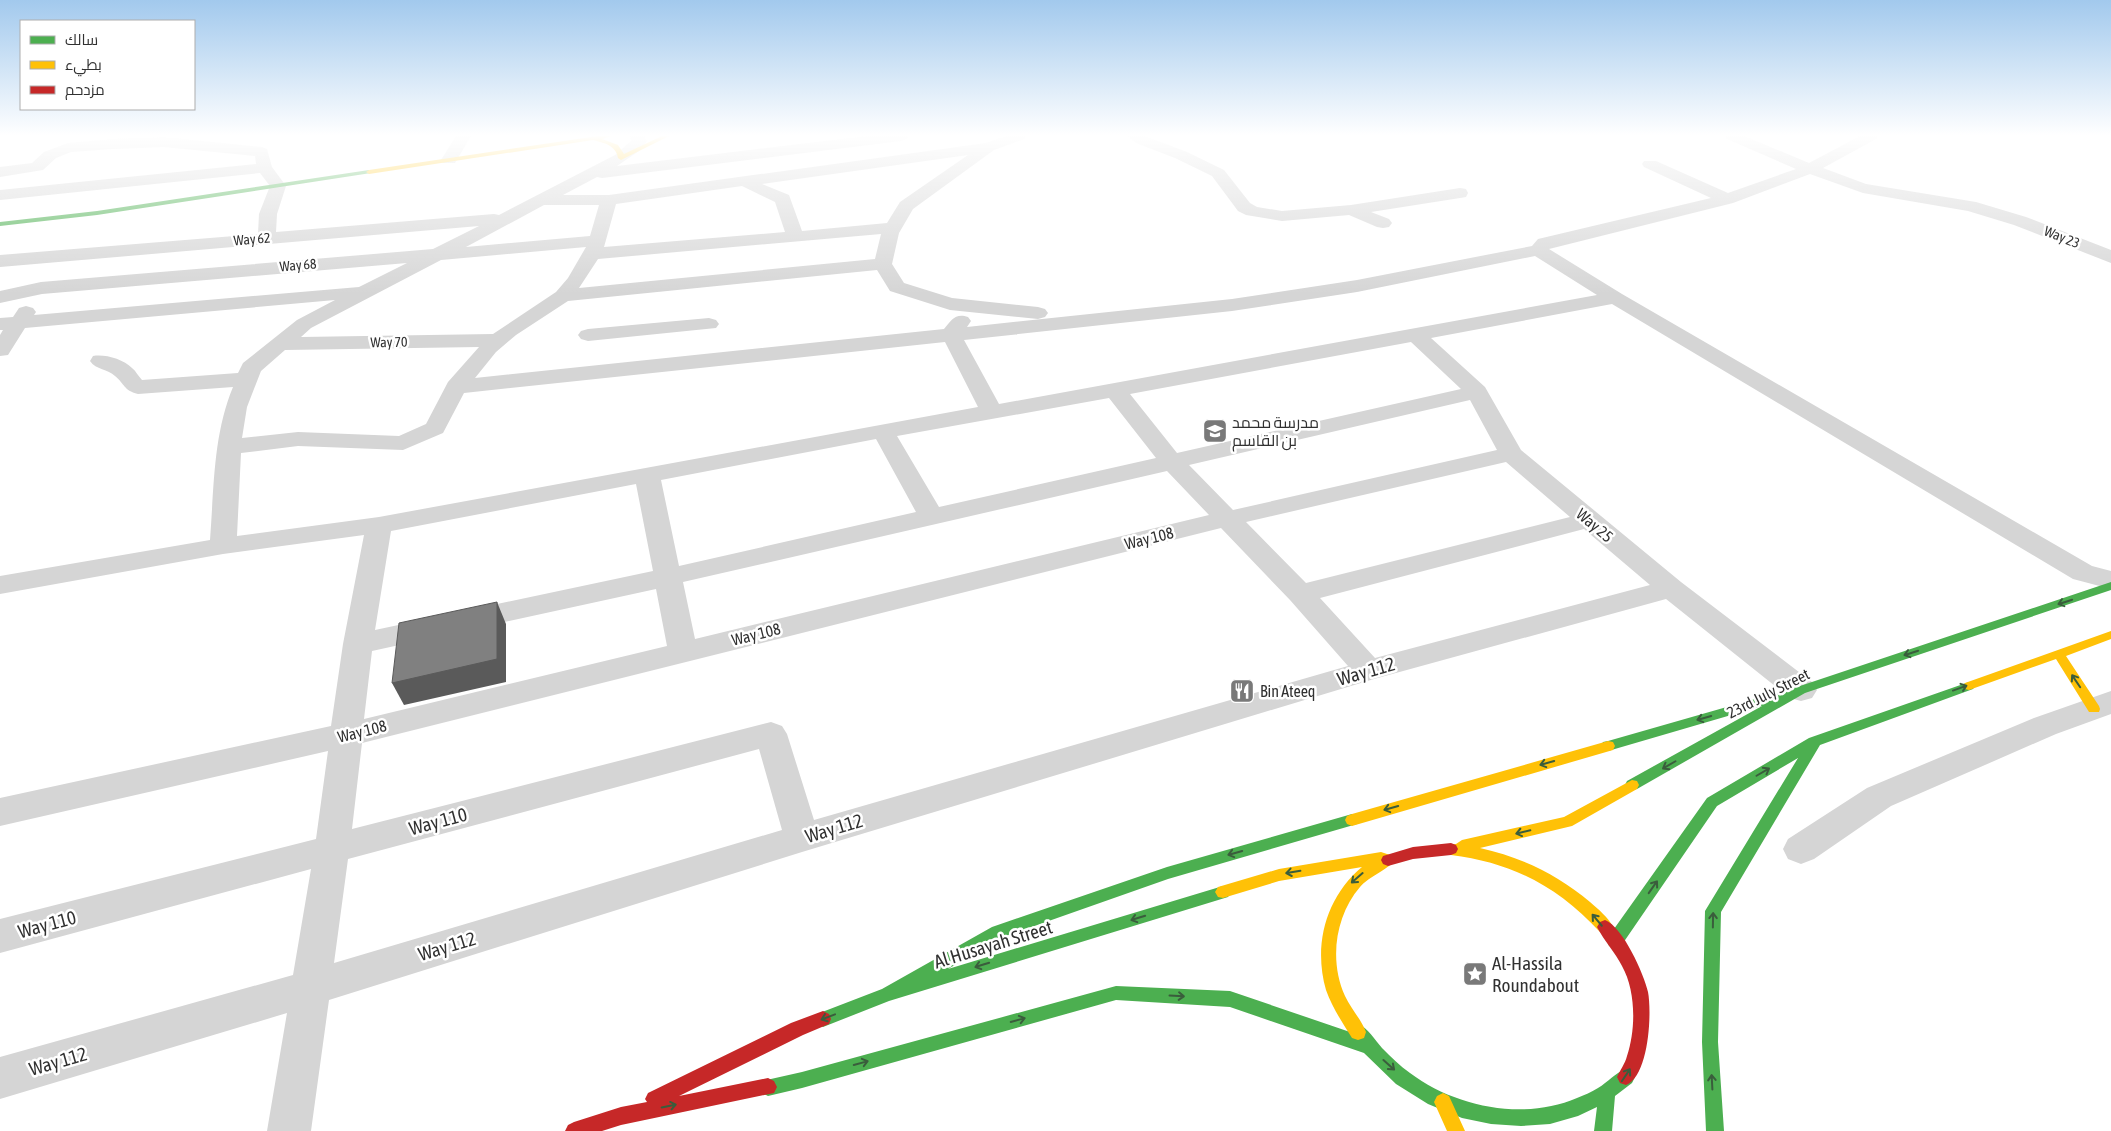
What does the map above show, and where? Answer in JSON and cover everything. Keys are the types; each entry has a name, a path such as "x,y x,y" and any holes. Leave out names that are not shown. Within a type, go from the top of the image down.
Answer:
{"main road":[{"path":"0,224 97,213 259,189"},
{"name":"23rd July Street","path":"1451,849 1567,822 1801,690 2100,583"},
{"path":"1615,941 1712,802 1814,742 2111,634"},
{"path":"2058,653 2103,705"},
{"path":"888,994 998,932 1168,873 1801,690"},
{"path":"1715,1131 1710,1042 1713,911 1814,742"},
{"path":"1451,849 1487,854 1523,867 1558,886 1590,911 1615,941 1633,975 1641,999 1639,1051 1627,1076 1607,1097 1582,1112 1550,1120 1515,1122 1478,1115 1443,1102 1409,1083 1368,1046 1348,1018 1333,987 1327,958 1329,930 1336,906 1350,885 1369,868 1393,856 1421,850 1451,849"},
{"name":"Al Husayah Street","path":"621,1116 797,1029 888,994 1279,875 1393,856"},
{"name":"Al Husayah Street","path":"574,1131 621,1116 802,1080 1116,994 1230,998 1368,1046"},
{"path":"1604,1131 1607,1097"},
{"path":"1443,1102 1456,1131"}],"street":[{"path":"0,195 61,189"},
{"path":"267,238 268,214 277,189"},
{"path":"223,546 229,447 236,407 251,368 304,324 563,189"},
{"path":"541,200 581,202 608,200 688,189"},
{"path":"760,189 783,199 794,236"},
{"path":"930,189 906,206 890,233 883,264 897,287 950,304 1098,319"},
{"path":"1230,189 1244,207 1252,211 1282,216 1351,210 1460,193"},
{"path":"1705,189 1727,199"},
{"path":"456,386 1232,305 1348,288 1538,250 1544,243 1727,199 1755,189"},
{"name":"Way 23","path":"1868,189 1970,206 2020,220 2111,257"},
{"path":"229,447 298,440 404,443 435,428 456,386 498,340 563,296 576,280 594,247 608,200"},
{"path":"1351,210 1383,223"},
{"name":"Way 62","path":"0,261 505,218"},
{"name":"Way 68","path":"0,297 41,288 440,253 794,236 894,228"},
{"path":"1538,250 1615,298 2100,583"},
{"path":"0,350 9,323 41,288 65,254"},
{"path":"563,296 589,314 709,302 883,264"},
{"path":"9,323 365,291"},
{"path":"0,585 223,546 379,525 1615,298"},
{"path":"589,314 709,302"},
{"path":"709,302 709,359"},
{"path":"950,304 961,315 961,322 951,334"},
{"path":"588,373 589,314"},
{"path":"951,334 992,412"},
{"name":"Way 25","path":"1416,335 1477,392 1511,454 1671,588 1801,690"},
{"name":"Way 70","path":"279,344 498,340"},
{"path":"101,361 123,371 132,384 138,387 246,379"},
{"path":"1116,390 1171,461 1300,594 1369,670"},
{"path":"358,644 668,578 1477,392"},
{"path":"883,431 931,516"},
{"name":"Way 108","path":"0,812 347,735 1226,519 1511,454"},
{"path":"647,475 683,652"},
{"path":"1300,594 1589,520"},
{"path":"289,1131 332,849 358,644 379,525"},
{"name":"Way 112","path":"0,1078 310,988 802,838 1369,670 1671,588"},
{"path":"1801,849 1880,797 2045,726 2103,705"},
{"name":"Way 110","path":"0,936 771,734 802,838"}],"building":[{"path":"497,602 497,659 392,683 399,623"}],"traffic: fast":[{"path":"0,224 97,213 258,189"},
{"path":"1632,785 1801,690 2111,586"},
{"path":"1615,941 1712,802 1814,742 1969,686"},
{"path":"1608,746 1801,690"},
{"path":"1715,1131 1710,1042 1713,911 1813,745"},
{"path":"888,994 998,932 1167,873 1352,820"},
{"path":"823,1019 888,994 1223,892"},
{"path":"768,1087 802,1080 1116,993 1230,999 1368,1046"},
{"path":"1358,1032 1369,1046 1409,1083 1434,1098 1462,1109 1491,1116 1521,1118 1550,1115 1578,1107 1604,1095 1626,1077"},
{"path":"1603,1131 1607,1097"}],"traffic: slow":[{"path":"1969,686 2111,635"},
{"path":"2058,653 2094,709"},
{"path":"1352,820 1608,746"},
{"path":"1462,846 1567,822 1632,785"},
{"path":"1451,849 1494,857 1536,873 1573,897 1605,927"},
{"path":"1223,892 1279,875 1381,858"},
{"path":"1358,1032 1341,1005 1334,988 1330,969 1331,931 1336,913 1344,896 1356,881 1370,869 1388,860"},
{"path":"1443,1102 1456,1131"}],"traffic: jam":[{"path":"1388,860 1413,853 1451,849"},
{"path":"1605,927 1629,962 1640,993 1639,1044 1636,1057 1626,1077"},
{"path":"654,1099 797,1029 823,1019"},
{"path":"574,1131 621,1116 768,1087"}],"place":[{"name":"مدرسة محمد بن القاسم","path":"1215,431"},
{"name":"Bin Ateeq","path":"1242,691"},
{"name":"Al-Hassila Roundabout","path":"1475,974"}]}
